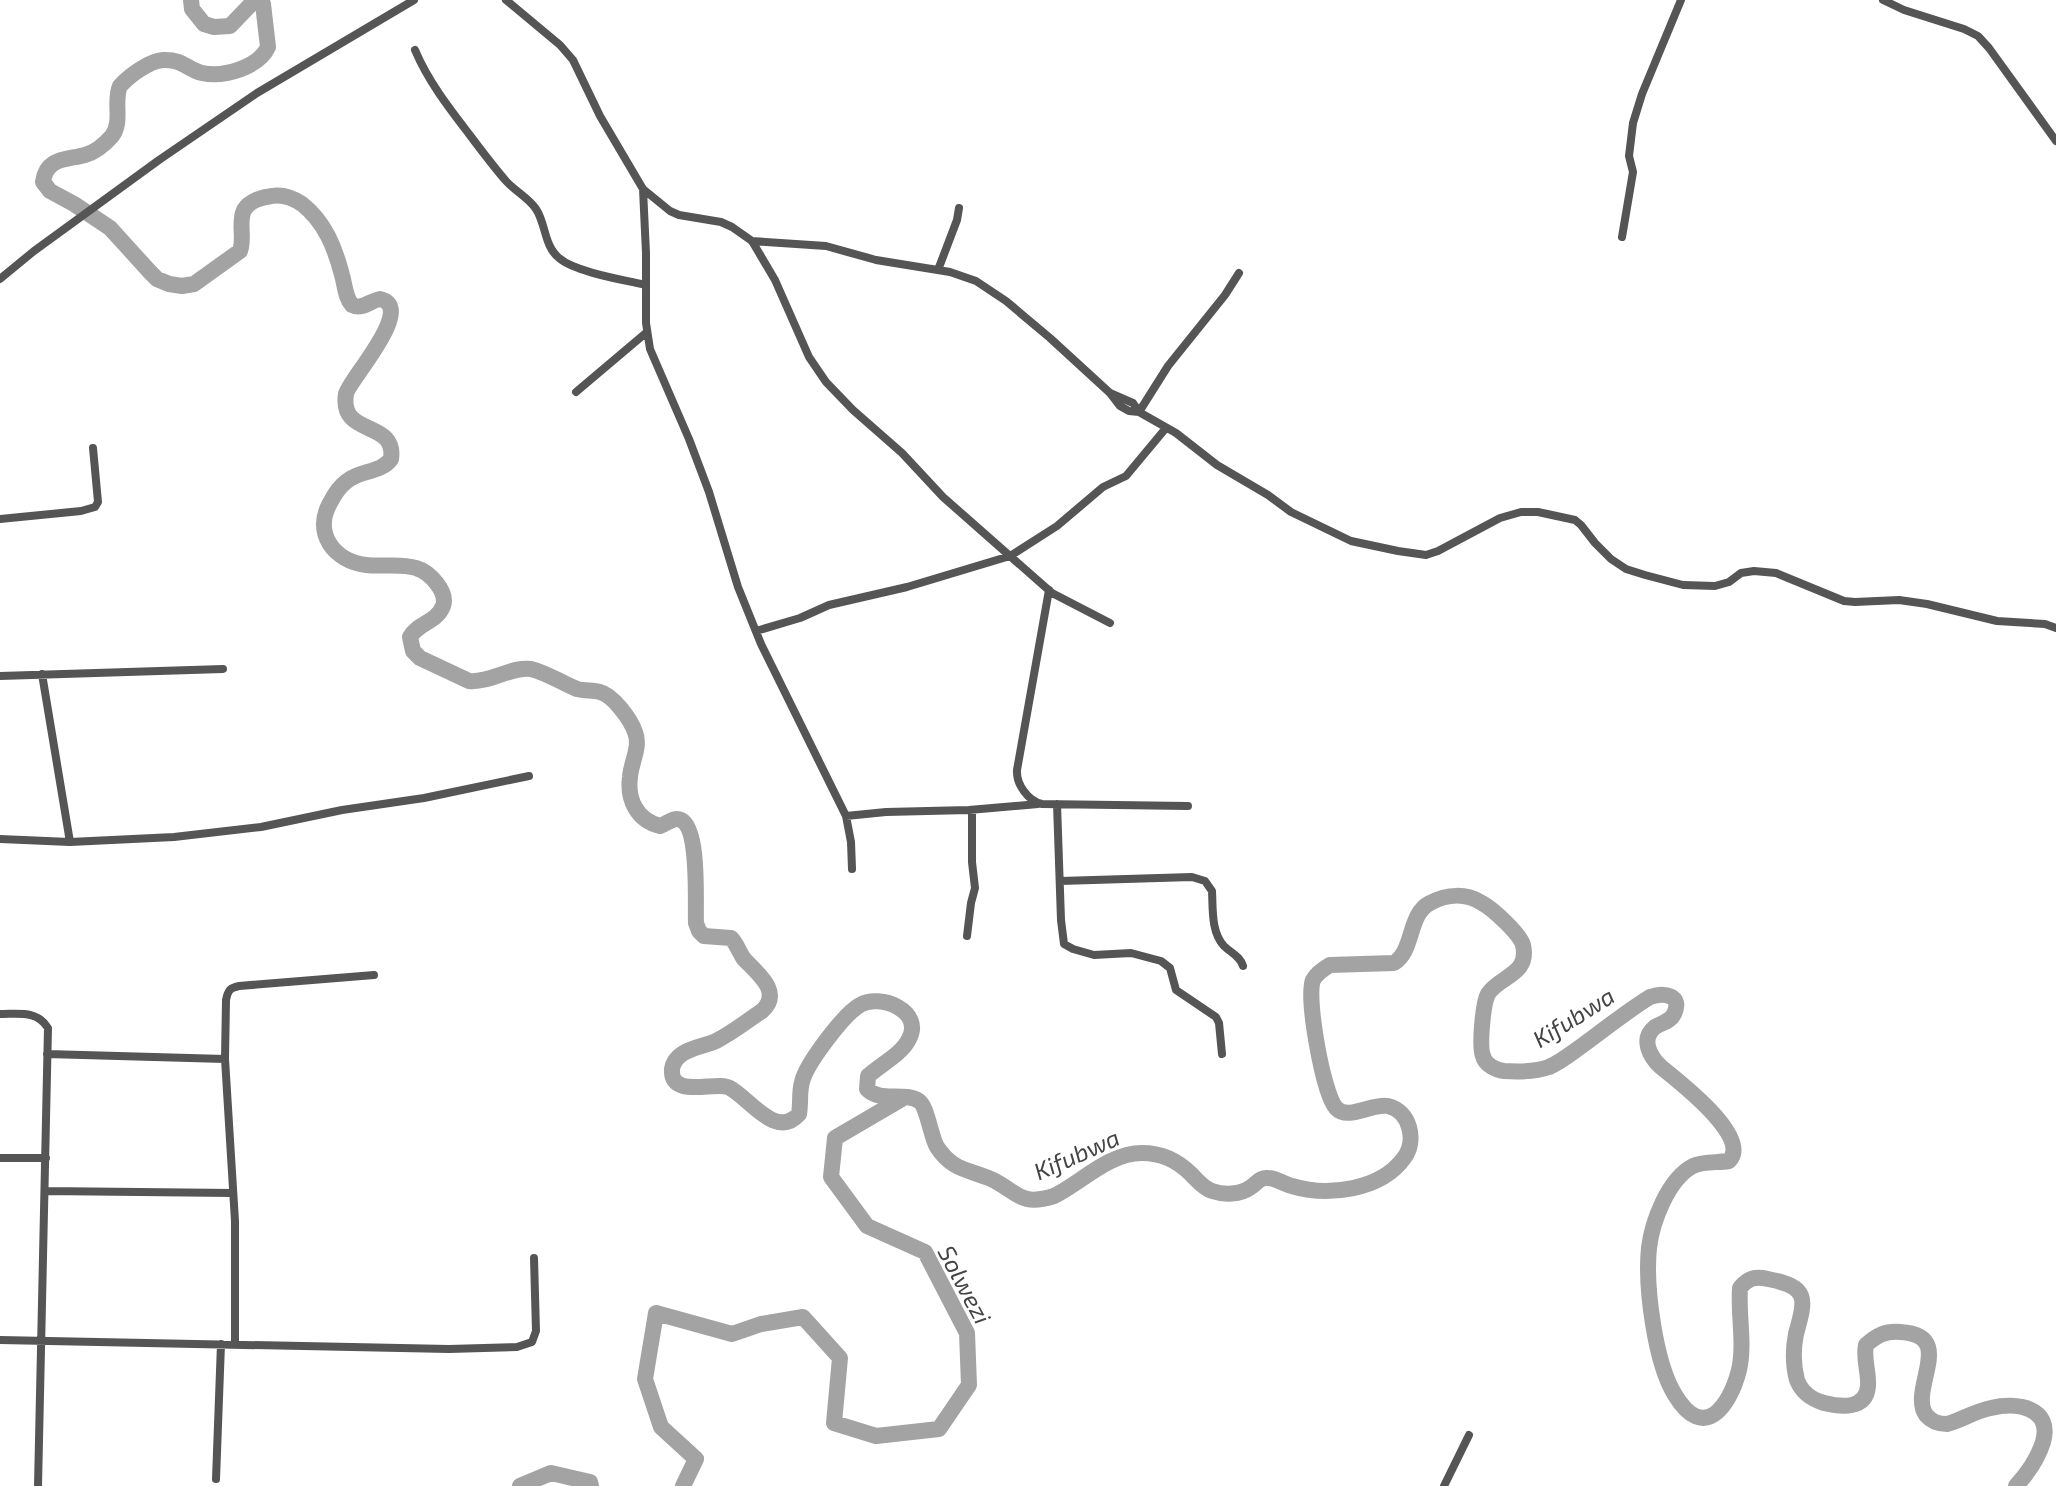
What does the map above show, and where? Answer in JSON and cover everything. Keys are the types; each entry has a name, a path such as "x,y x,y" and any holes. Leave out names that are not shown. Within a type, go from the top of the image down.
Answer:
{"street":[{"path":"0,279 19,262 159,160 257,93 414,0"},
{"path":"506,0 560,45 573,60 600,116 643,189 678,215 721,222 752,241 775,280 809,357 826,382 853,411 902,453 943,497 1049,590 1110,623"},
{"path":"1622,237 1633,172 1629,156 1633,123 1642,94 1681,0"},
{"path":"1883,0 1904,10 1964,29 1978,36 2056,141"},
{"path":"415,50 433,84 487,158 508,183 535,207 541,217 552,251 572,266 646,285"},
{"path":"643,189 646,332 653,359 689,439 738,587 756,631 846,816 851,842 852,869"},
{"path":"938,270 957,220 959,208"},
{"path":"752,241 826,246 876,260 938,270 968,278 987,287 1030,321 1110,393 1133,403 1139,412 1166,428 1217,465 1268,495 1291,513 1355,542 1426,555 1500,518 1521,512 1538,512 1575,520 1611,559 1626,569 1683,585 1715,586 1729,582 1740,573 1754,571 1776,573 1844,601 1899,600 1927,604 1997,621 2034,623 2056,628"},
{"path":"1139,412 1168,366 1225,295 1239,273"},
{"path":"576,392 646,332"},
{"path":"756,631 800,618 829,605 907,587 1010,556 1057,526 1103,487 1126,476 1166,428"},
{"path":"0,519 81,511 95,507 98,502 93,448"},
{"path":"1042,804 1031,799 1022,789 1017,776 1049,590"},
{"path":"0,676 223,669"},
{"path":"42,674 70,842"},
{"path":"0,839 70,842 174,837 261,827 342,810 424,798 529,776"},
{"path":"846,816 1042,804 1188,806"},
{"path":"1057,804 1064,944 1072,949 1094,955 1141,954 1166,964 1171,971 1176,990 1216,1017 1219,1023 1222,1054"},
{"path":"967,936 975,888 972,862 972,810"},
{"path":"1060,881 1200,878 1209,885 1212,891 1216,934 1224,946 1242,961 1243,966"},
{"path":"235,1344 233,1193 225,1059 225,1000 230,988 239,986 374,975"},
{"path":"0,1014 37,1015 48,1028 38,1486"},
{"path":"47,1054 225,1059"},
{"path":"0,1158 46,1158"},
{"path":"45,1191 233,1193"},
{"path":"0,1341 450,1349 517,1347 532,1342 536,1331 534,1258"},
{"path":"216,1479 221,1344"},
{"path":"1444,1486 1469,1435"}],"waterway":[{"name":"Kifubwa","path":"191,0 192,9 204,24 214,27 230,26 255,0"},
{"name":"Kifubwa","path":"258,0 263,4 268,47 257,60 240,69 220,74 202,73 170,60 158,61 146,66 120,86 117,98 118,118 112,136 93,152 53,164 48,168 43,182 50,191 110,228 157,279 182,286 194,284 240,251 242,215 249,204 268,197 291,198 310,211 323,227 332,245 352,305 363,306 380,299 389,305 391,315 386,329 346,394 346,408 351,417 386,438 391,447 391,459 382,467 352,477 344,483 325,514 325,535 336,552 344,558 366,565 410,567 421,570 437,583 443,595 443,606 436,616 413,632 410,637 413,651 420,658 469,681 485,680 509,672 531,669 577,689 605,694 616,703 630,721 637,738 629,785 635,808 645,819 660,826 678,819 687,826 694,852 696,923 699,931 704,936 731,938 744,959 766,983 770,997 762,1011 734,1031 678,1057 672,1069 673,1078 678,1084 686,1087 724,1086 730,1088 772,1120 790,1121 799,1114 801,1086 805,1074 826,1040 853,1010 868,1002 878,1001 898,1007 910,1020 912,1029 909,1039 901,1050 868,1076 867,1089 879,1095 913,1098 919,1101 937,1147 949,1161 991,1179 1026,1199 1054,1196 1107,1163 1130,1154 1142,1153 1156,1154 1175,1162 1206,1188 1222,1193 1242,1192 1264,1178 1321,1191 1353,1188 1368,1184 1394,1169 1408,1151 1409,1128 1402,1114 1388,1106 1347,1113 1336,1108 1326,1084 1317,1045 1311,990 1313,980 1320,971 1330,965 1394,963 1405,950 1414,924 1423,908 1443,898 1456,896 1470,898 1487,906 1499,916 1512,928 1523,945 1524,955 1518,969 1493,988 1486,999 1481,1043 1484,1059 1494,1068 1504,1071 1521,1071 1549,1067 1567,1057 1650,997 1671,996 1676,1003 1672,1017 1650,1032 1648,1048 1661,1067 1710,1110 1722,1124 1730,1138 1733,1151 1729,1161 1697,1164 1684,1172 1676,1181 1658,1214 1649,1248 1650,1303 1657,1344 1668,1381 1686,1409 1696,1416 1706,1418 1714,1414 1729,1396 1735,1383 1741,1360 1740,1288 1752,1279 1781,1282 1798,1290 1801,1296 1802,1311 1794,1345 1795,1369 1802,1389 1815,1400 1845,1406 1858,1403 1866,1394 1868,1386 1866,1345 1882,1334 1900,1332 1917,1335 1926,1343 1929,1353 1922,1404 1926,1415 1933,1421 1947,1424 1979,1411 2001,1406 2021,1407 2038,1414 2045,1430 2043,1442 2032,1466 2016,1486"},
{"name":"Solwezi","path":"683,1486 696,1459 661,1427 645,1379 656,1313 732,1334 761,1324 803,1317 840,1358 834,1423 876,1436 939,1429 969,1385 967,1333 925,1252 867,1226 831,1177 835,1138 905,1097"},
{"name":"Solwezi","path":"520,1486 551,1473 590,1482 591,1486"}]}
